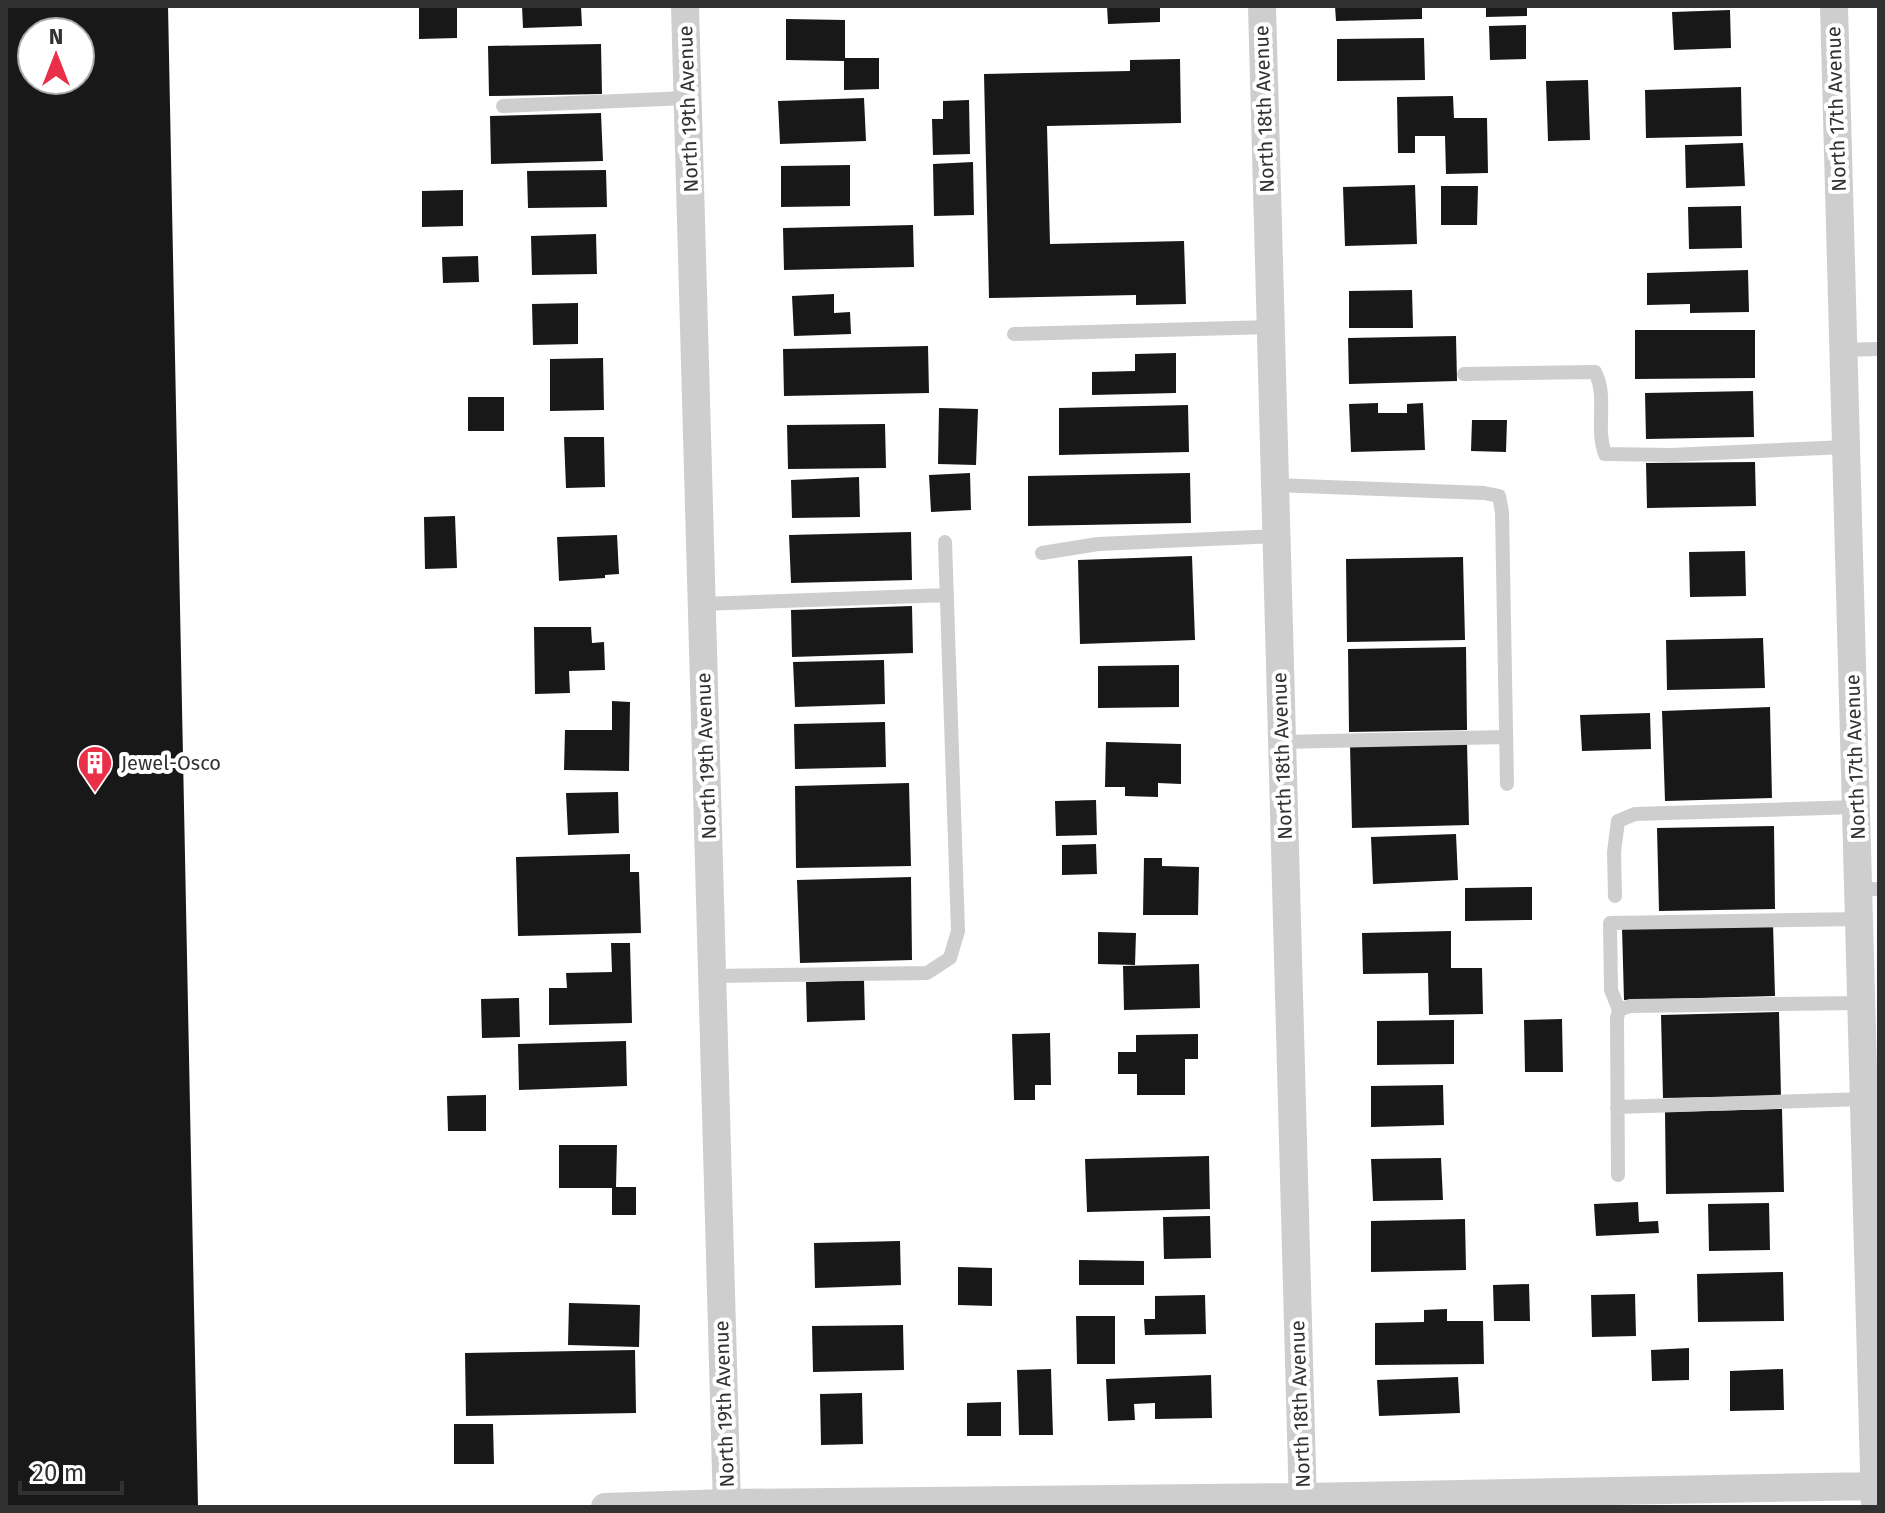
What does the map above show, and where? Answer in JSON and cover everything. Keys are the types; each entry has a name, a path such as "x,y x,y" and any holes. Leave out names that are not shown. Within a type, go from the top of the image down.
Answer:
{"street":[{"name":"North 19th Avenue","path":"685,6 727,1505"},
{"name":"North 18th Avenue","path":"1262,6 1302,1502"},
{"name":"North 17th Avenue","path":"1834,6 1856,807 1869,889 1859,919 1869,1116 1875,1497"},
{"path":"605,1507 1875,1497"}],"lane":[{"path":"503,106 687,98"},
{"path":"1014,334 1270,327"},
{"path":"1843,350 1879,349"},
{"path":"1464,374 1595,372 1601,384 1602,444 1605,454 1671,455 1846,447"},
{"path":"1275,485 1499,496 1502,512 1507,784"},
{"path":"1042,553 1098,544 1276,536"},
{"path":"712,976 927,973 950,958 958,931 945,542"},
{"path":"702,604 947,595"},
{"path":"1282,742 1506,737"},
{"path":"1615,896 1614,852 1618,821 1635,814 1856,807"},
{"path":"1618,1175 1619,1010 1611,990 1610,923 1859,919"},
{"path":"1619,1010 1630,1006 1861,1003"},
{"path":"1617,1107 1869,1116"}],"building":[{"name":"Jewel-Osco","path":"6,6 168,6 198,1507 6,1507"},
{"path":"419,6 457,6 457,38 419,39"},
{"path":"522,6 581,6 582,26 523,28"},
{"path":"1107,6 1160,6 1160,22 1108,24"},
{"path":"1335,6 1422,6 1422,19 1336,21"},
{"path":"1486,6 1527,6 1527,16 1486,17"},
{"path":"1730,10 1731,48 1674,50 1672,12"},
{"path":"786,19 845,20 845,58 879,58 879,89 844,90 844,61 786,60"},
{"path":"1526,25 1526,59 1490,60 1489,26"},
{"path":"1424,38 1425,80 1337,81 1337,39"},
{"path":"601,44 602,94 489,96 488,46"},
{"path":"1180,59 1181,123 1047,126 1050,244 1184,241 1186,304 1136,305 1136,295 989,298 984,74 1130,71 1130,60"},
{"path":"1588,80 1590,140 1548,141 1546,81"},
{"path":"1741,87 1742,136 1646,138 1645,90"},
{"path":"1453,96 1454,118 1487,118 1488,173 1446,174 1445,136 1415,136 1415,153 1398,153 1397,97"},
{"path":"864,98 866,141 780,144 778,101"},
{"path":"969,100 970,154 933,155 932,119 943,119 943,101"},
{"path":"601,113 603,161 491,164 490,116"},
{"path":"1743,143 1745,186 1686,188 1685,145"},
{"path":"973,162 974,215 934,216 933,164"},
{"path":"850,165 850,206 781,207 781,166"},
{"path":"606,170 607,207 528,208 527,171"},
{"path":"1415,185 1417,244 1345,246 1343,187"},
{"path":"1441,186 1478,186 1477,225 1441,225"},
{"path":"463,190 463,226 422,227 422,191"},
{"path":"1741,206 1742,248 1689,249 1688,207"},
{"path":"913,225 914,267 784,270 783,228"},
{"path":"596,234 597,274 532,275 531,236"},
{"path":"478,256 479,282 443,283 442,257"},
{"path":"1748,270 1749,312 1690,313 1690,304 1647,305 1647,273"},
{"path":"1412,290 1413,328 1349,328 1349,291"},
{"path":"834,294 834,313 850,312 851,334 794,336 792,296"},
{"path":"578,303 578,344 533,345 532,304"},
{"path":"1635,330 1755,330 1755,378 1635,379"},
{"path":"1456,336 1457,381 1349,384 1348,338"},
{"path":"928,346 929,393 784,396 783,349"},
{"path":"1176,353 1176,393 1092,395 1092,372 1135,371 1135,354"},
{"path":"603,358 604,410 550,411 550,359"},
{"path":"1753,391 1754,437 1646,439 1645,393"},
{"path":"468,397 504,397 504,431 468,431"},
{"path":"1378,403 1378,413 1407,413 1407,404 1423,403 1425,450 1351,452 1349,404"},
{"path":"1188,405 1189,452 1059,455 1059,408"},
{"path":"939,408 978,409 976,465 938,464"},
{"path":"1472,420 1507,420 1506,452 1471,451"},
{"path":"885,424 886,468 788,469 787,425"},
{"path":"564,437 604,437 605,487 566,488"},
{"path":"1755,462 1756,506 1647,508 1646,463"},
{"path":"970,473 971,510 931,512 929,475"},
{"path":"1190,473 1191,523 1028,526 1028,476"},
{"path":"859,477 860,517 792,518 791,480"},
{"path":"455,516 457,568 425,569 424,517"},
{"path":"911,532 912,580 791,583 789,535"},
{"path":"617,535 619,574 559,581 557,537"},
{"path":"1745,551 1746,596 1690,597 1689,552"},
{"path":"1192,556 1195,640 1080,644 1078,560"},
{"path":"1463,557 1465,640 1347,642 1346,559"},
{"path":"912,606 913,653 792,657 791,610"},
{"path":"534,627 591,627 592,643 604,642 605,670 569,671 570,693 535,694"},
{"path":"1763,638 1765,688 1667,690 1666,640"},
{"path":"1466,647 1467,730 1349,732 1348,649"},
{"path":"884,660 885,704 795,707 793,662"},
{"path":"1179,665 1179,707 1098,708 1098,666"},
{"path":"612,701 630,702 629,771 564,770 565,730 612,730"},
{"path":"1770,707 1772,798 1665,801 1662,711"},
{"path":"1650,713 1651,749 1582,751 1580,715"},
{"path":"885,722 886,767 795,769 794,724"},
{"path":"1106,742 1181,744 1181,784 1158,783 1158,797 1125,796 1125,787 1105,787"},
{"path":"1467,742 1469,825 1352,828 1350,745"},
{"path":"909,783 911,866 796,868 795,786"},
{"path":"618,792 619,833 568,835 566,793"},
{"path":"1096,800 1097,835 1056,836 1055,801"},
{"path":"1774,826 1775,909 1659,911 1657,828"},
{"path":"1456,834 1458,880 1373,884 1371,837"},
{"path":"1096,844 1097,874 1062,875 1062,845"},
{"path":"630,854 630,872 639,872 641,933 518,936 516,857"},
{"path":"1144,858 1162,858 1162,866 1199,867 1198,915 1143,915"},
{"path":"911,877 912,960 800,963 797,880"},
{"path":"1532,887 1532,920 1465,921 1465,888"},
{"path":"1773,923 1775,996 1624,1000 1622,927"},
{"path":"1451,931 1451,968 1482,968 1483,1014 1429,1015 1428,973 1363,974 1362,933"},
{"path":"1098,932 1136,933 1135,965 1098,964"},
{"path":"611,943 630,943 632,1023 549,1025 549,988 567,988 566,973 612,972"},
{"path":"1199,964 1200,1008 1124,1010 1123,966"},
{"path":"864,980 865,1020 807,1022 806,982"},
{"path":"519,998 520,1037 482,1038 481,999"},
{"path":"1779,1012 1781,1096 1663,1098 1661,1015"},
{"path":"1562,1019 1563,1072 1525,1072 1524,1020"},
{"path":"1454,1020 1454,1064 1377,1065 1377,1021"},
{"path":"1050,1033 1051,1085 1035,1085 1035,1100 1014,1100 1012,1034"},
{"path":"1198,1034 1198,1059 1185,1059 1185,1095 1137,1095 1137,1074 1118,1074 1118,1052 1136,1052 1136,1035"},
{"path":"626,1041 627,1086 519,1090 518,1044"},
{"path":"1443,1085 1444,1125 1371,1127 1371,1086"},
{"path":"486,1095 486,1131 448,1131 447,1096"},
{"path":"1782,1109 1784,1192 1666,1194 1665,1112"},
{"path":"559,1145 617,1145 616,1187 636,1187 636,1215 612,1215 612,1188 559,1188"},
{"path":"1209,1156 1210,1209 1087,1212 1085,1159"},
{"path":"1441,1158 1443,1200 1373,1201 1371,1159"},
{"path":"1638,1202 1639,1222 1658,1221 1659,1233 1596,1236 1594,1204"},
{"path":"1769,1203 1770,1250 1709,1251 1708,1204"},
{"path":"1210,1216 1211,1258 1164,1259 1163,1217"},
{"path":"1465,1219 1466,1270 1371,1272 1371,1221"},
{"path":"900,1241 901,1285 815,1288 814,1243"},
{"path":"1079,1260 1144,1261 1144,1285 1079,1285"},
{"path":"958,1267 992,1268 992,1306 958,1305"},
{"path":"1783,1272 1784,1321 1698,1322 1697,1274"},
{"path":"1529,1284 1530,1321 1494,1321 1493,1285"},
{"path":"1635,1294 1636,1336 1592,1337 1591,1295"},
{"path":"1205,1295 1206,1334 1145,1335 1144,1319 1155,1319 1155,1296"},
{"path":"569,1303 640,1305 639,1347 568,1345"},
{"path":"1447,1309 1447,1321 1483,1321 1484,1364 1375,1365 1375,1323 1424,1322 1424,1310"},
{"path":"1076,1316 1115,1316 1115,1364 1077,1364"},
{"path":"903,1325 904,1370 813,1372 812,1326"},
{"path":"1689,1348 1689,1380 1652,1381 1651,1350"},
{"path":"635,1350 636,1413 466,1416 465,1353"},
{"path":"1051,1369 1053,1435 1019,1435 1017,1370"},
{"path":"1783,1369 1784,1410 1730,1411 1730,1371"},
{"path":"1211,1375 1212,1418 1155,1419 1155,1403 1134,1404 1135,1420 1108,1421 1106,1379"},
{"path":"1458,1377 1460,1413 1379,1416 1377,1380"},
{"path":"862,1393 863,1444 821,1445 820,1394"},
{"path":"1001,1402 1001,1436 967,1436 967,1403"},
{"path":"454,1424 493,1424 494,1464 454,1464"}],"place":[{"name":"Jewel-Osco","path":"95,794"}]}
